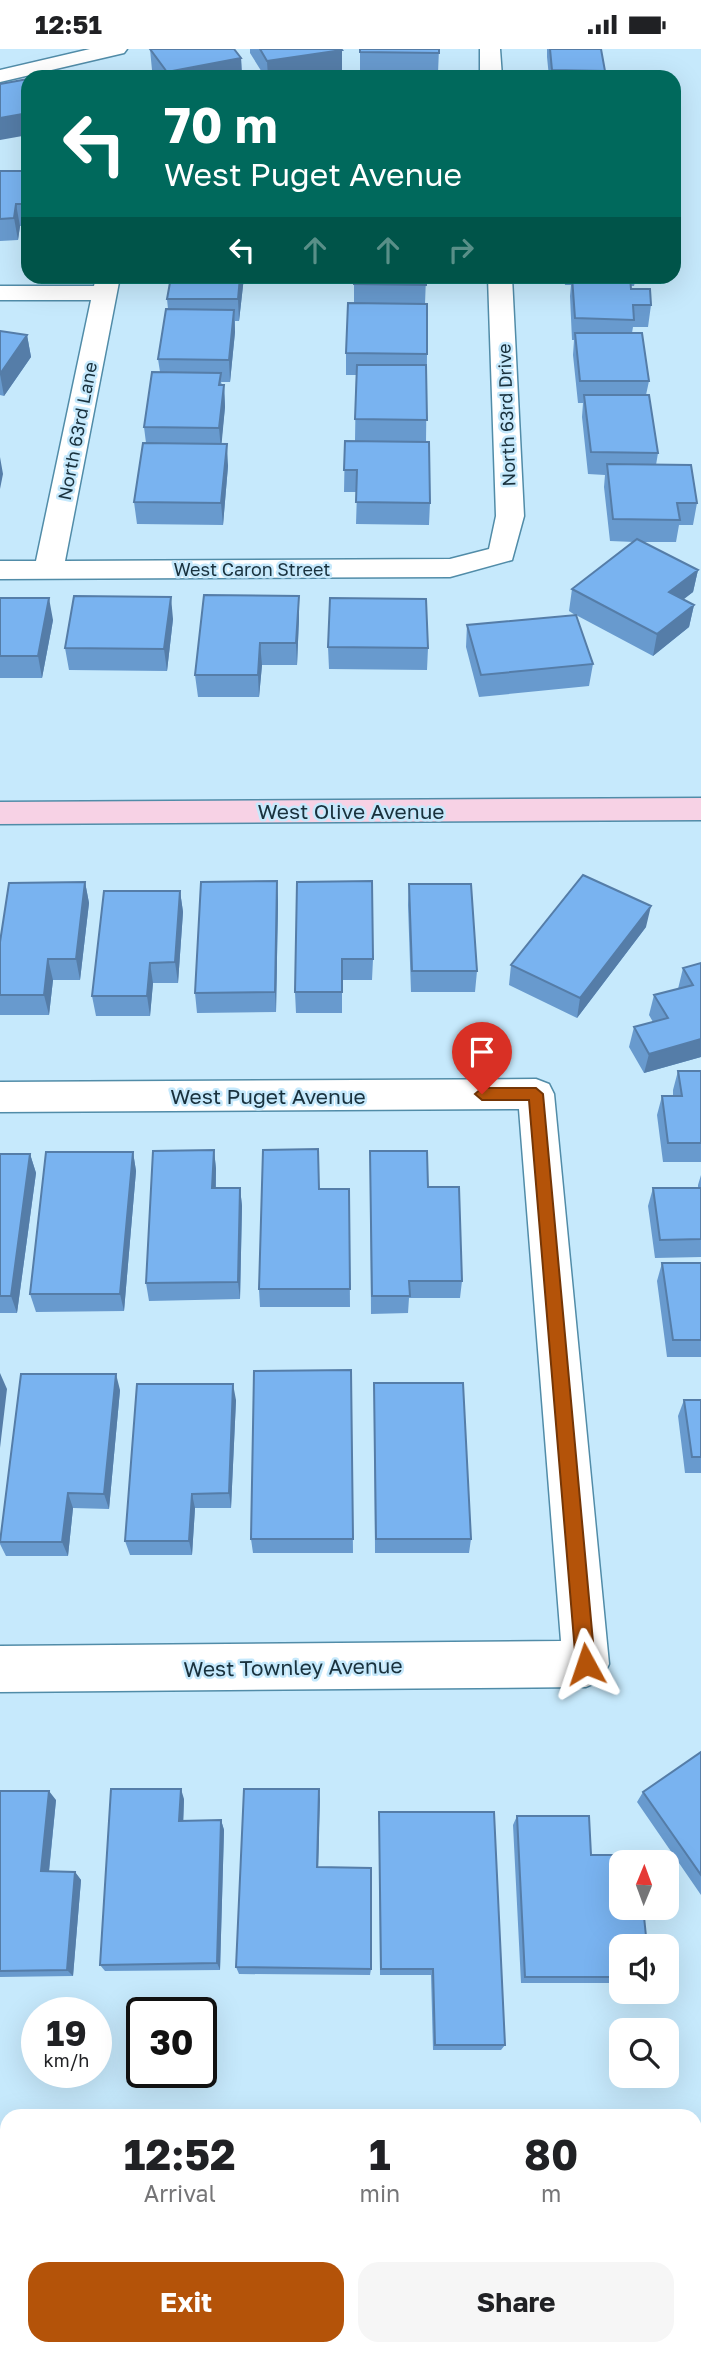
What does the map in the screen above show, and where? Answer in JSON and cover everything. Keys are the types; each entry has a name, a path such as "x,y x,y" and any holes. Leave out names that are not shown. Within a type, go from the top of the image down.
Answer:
{"main road":[{"name":"West Olive Avenue","path":"0,813 701,809"}],"street":[{"path":"27,70 117,49"},
{"path":"490,49 491,70"},
{"path":"86,57 101,70"},
{"path":"0,76 21,71"},
{"name":"North 63rd Drive","path":"500,284 510,516 502,554"},
{"name":"North 63rd Lane","path":"0,293 106,285 49,569"},
{"name":"West Caron Street","path":"0,569 450,568 502,554"},
{"name":"West Puget Avenue","path":"0,1097 536,1094 586,1664"},
{"name":"West Townley Avenue","path":"0,1669 586,1664"}],"building":[{"path":"150,49 234,49 241,58 178,70 166,70"},
{"path":"260,49 341,49 342,50 267,61"},
{"path":"360,49 439,49 439,53 360,52"},
{"path":"550,49 601,49 605,70 552,70"},
{"path":"21,80 21,114 0,118 0,84"},
{"path":"0,171 21,171 21,204 16,204 14,218 0,219"},
{"path":"170,284 239,284 238,299 167,299"},
{"path":"354,284 426,284 426,285"},
{"path":"573,284 631,284 631,289 650,289 651,305 633,305 634,320 575,318"},
{"path":"348,303 427,304 427,354 346,353"},
{"path":"166,309 234,310 229,360 158,359"},
{"path":"0,331 27,335 0,374"},
{"path":"575,333 642,333 649,381 580,381"},
{"path":"357,365 426,365 427,420 355,419"},
{"path":"152,372 221,373 219,385 224,385 219,428 144,427"},
{"path":"584,395 649,395 658,453 591,452"},
{"path":"345,441 429,442 430,503 356,502 357,470 344,470"},
{"path":"143,443 227,444 221,503 134,502"},
{"path":"607,464 691,465 697,503 677,503 680,520 613,519"},
{"path":"637,539 698,570 669,592 694,605 657,634 572,589"},
{"path":"204,595 299,596 296,643 260,643 258,675 195,675"},
{"path":"74,596 171,597 164,649 65,648"},
{"path":"0,598 49,598 38,656 0,656"},
{"path":"330,598 426,599 428,648 328,647"},
{"path":"576,615 593,664 481,675 467,625"},
{"path":"583,875 651,906 580,998 511,965"},
{"path":"277,881 275,992 195,993 201,882"},
{"path":"372,881 373,959 342,959 342,992 295,992 297,882"},
{"path":"85,882 76,959 48,959 44,995 0,995 0,942 9,883"},
{"path":"409,884 471,884 477,971 412,971"},
{"path":"104,891 180,891 175,962 150,963 147,996 92,996"},
{"path":"701,963 701,1039 649,1054 634,1027 668,1018 654,995 693,985 683,968"},
{"path":"678,1071 701,1071 701,1143 668,1143 662,1096 682,1096"},
{"path":"318,1149 319,1189 349,1189 350,1289 259,1289 263,1150"},
{"path":"214,1150 212,1188 240,1188 238,1282 146,1283 153,1151"},
{"path":"370,1151 427,1151 428,1187 459,1187 462,1281 409,1281 410,1296 372,1296"},
{"path":"46,1152 133,1152 120,1294 30,1294"},
{"path":"0,1154 30,1154 11,1296 0,1296"},
{"path":"653,1188 701,1188 701,1239 660,1240"},
{"path":"662,1263 701,1263 701,1340 673,1340"},
{"path":"351,1370 353,1539 251,1539 254,1371"},
{"path":"21,1374 116,1374 104,1494 68,1493 62,1542 0,1542"},
{"path":"374,1383 463,1383 471,1539 376,1539"},
{"path":"137,1384 233,1384 229,1493 192,1494 189,1541 125,1541"},
{"path":"684,1400 701,1400 701,1457 692,1457"},
{"path":"701,1752 701,1875 643,1792"},
{"path":"111,1789 181,1789 179,1821 221,1820 217,1963 100,1965"},
{"path":"244,1789 319,1789 317,1867 371,1868 371,1969 236,1967"},
{"path":"0,1791 49,1791 41,1871 75,1872 67,1970 0,1971"},
{"path":"379,1812 494,1812 505,2045 435,2045 433,1969 381,1969"},
{"path":"517,1816 589,1816 591,1855 609,1855 609,1920 644,1920 646,1934 609,1934 609,1977 525,1977"}],"route":[{"path":"482,1094 536,1094 586,1664"}]}
